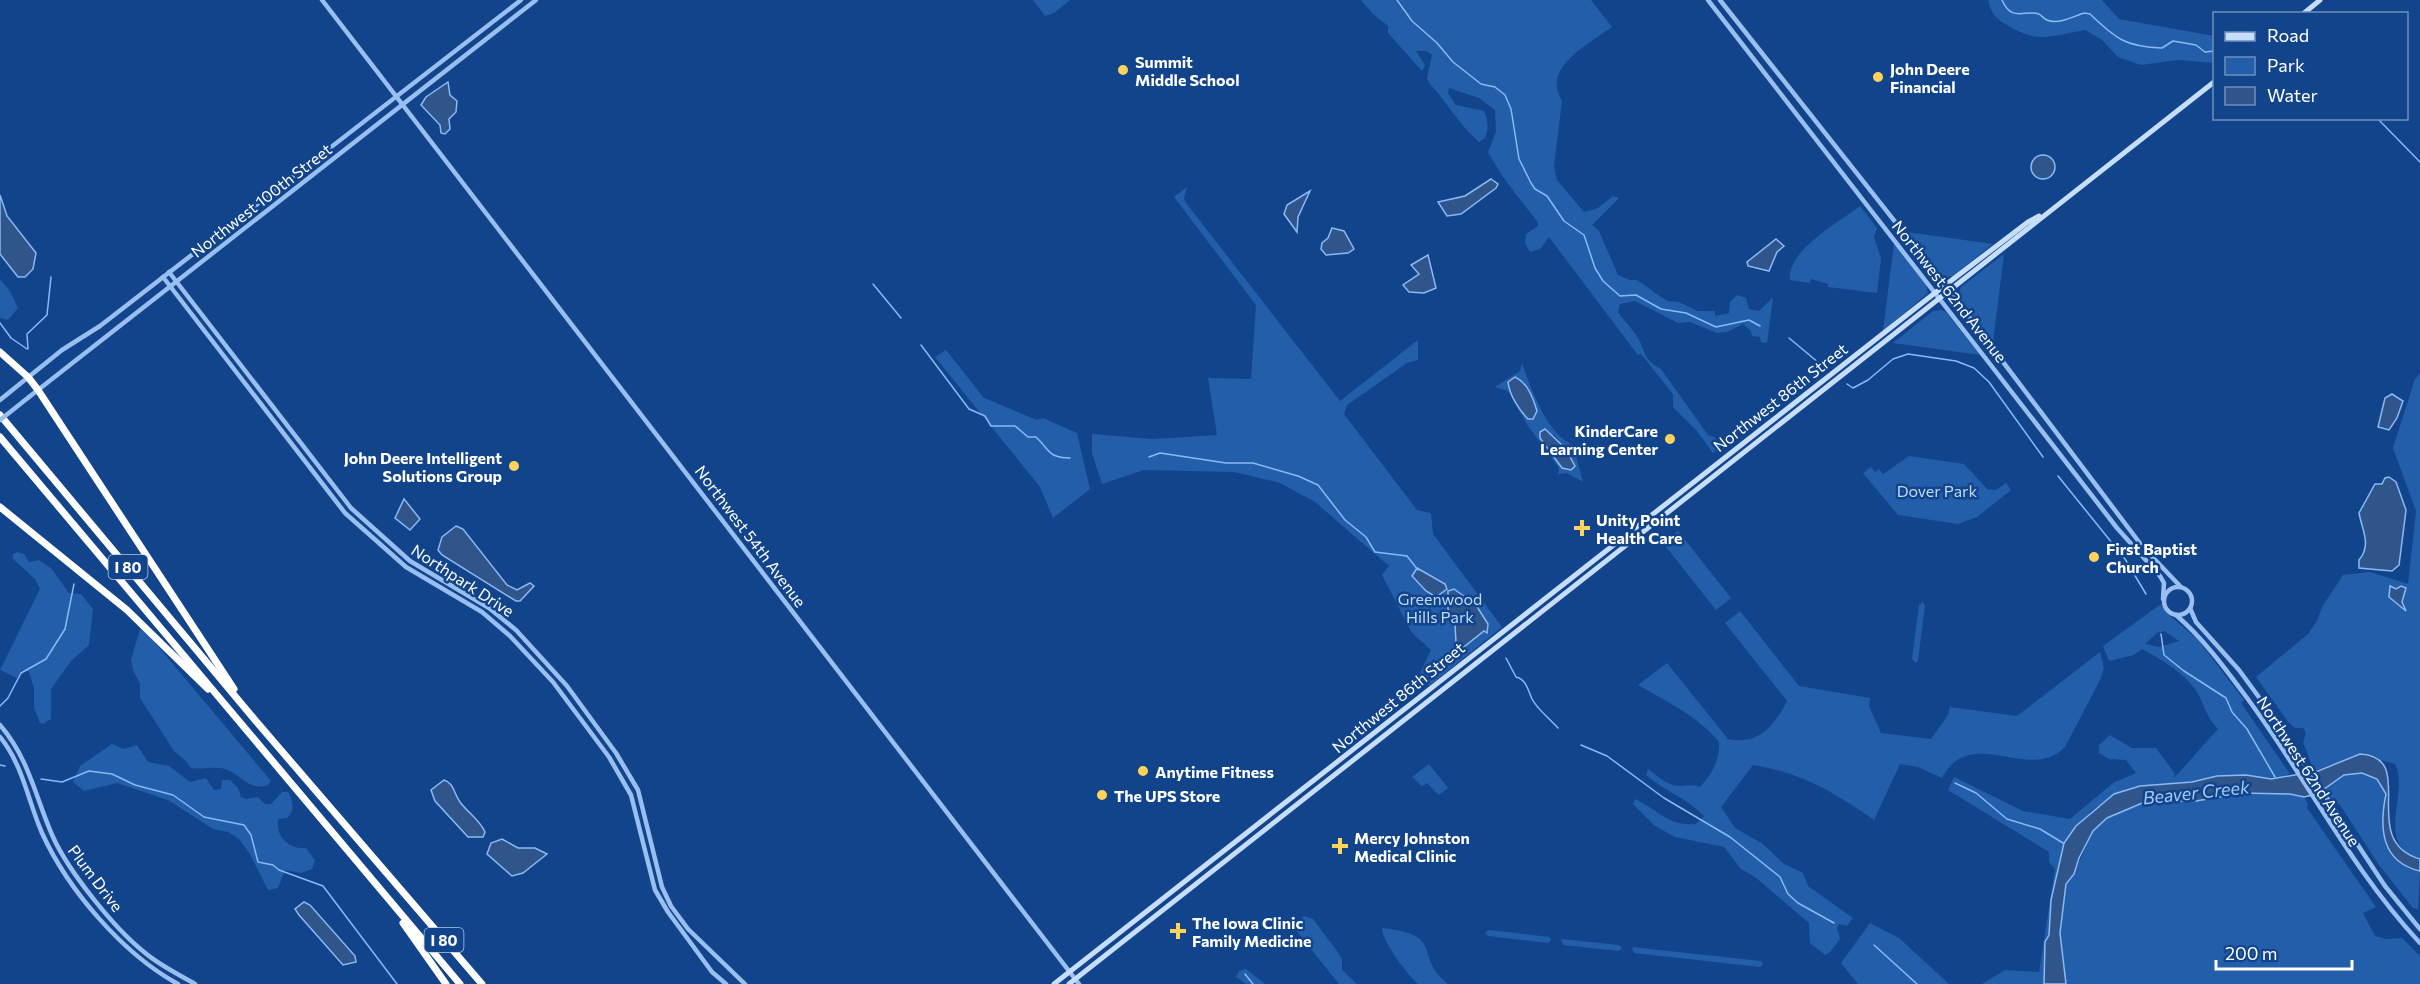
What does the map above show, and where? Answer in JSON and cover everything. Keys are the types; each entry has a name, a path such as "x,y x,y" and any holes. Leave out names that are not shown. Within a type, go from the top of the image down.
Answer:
{"highway":[{"path":"0,352 28,377 38,390 255,720"},
{"name":"I 80","path":"0,417 255,720 482,984"},
{"name":"I 80","path":"0,437 460,984"},
{"path":"0,507 127,610 246,727"},
{"path":"376,884 446,984"},
{"path":"406,895 488,984"}],"main road":[{"path":"2305,12 2320,0"},
{"name":"Northwest 86th Street","path":"1069,984 1077,981 1940,300 2032,227 2045,213 2213,83"},
{"name":"Northwest 86th Street","path":"1054,984 1935,293 2028,222 2045,213"}],"street":[{"name":"Northwest 54th Avenue","path":"322,0 1077,981"},
{"name":"Northwest 100th Street","path":"0,400 521,0"},
{"name":"Northwest 100th Street","path":"0,417 38,390 536,0"},
{"name":"Northwest 62nd Avenue","path":"1708,0 2116,528 2160,576 2164,583 2163,599"},
{"name":"Northwest 62nd Avenue","path":"1720,0 1951,291 2142,546 2180,586"},
{"name":"Northpark Drive","path":"169,272 351,508 410,561 489,608 507,622 567,686 616,753 638,790 662,887 671,906 688,929 745,984"},
{"name":"Northpark Drive","path":"163,277 345,513 406,567 482,612 510,636 553,682 609,757 631,795 655,890 668,912 712,972 726,984"},
{"path":"2180,586 2185,588 2192,597 2190,608 2182,615 2176,615 2166,610 2163,599 2169,589 2180,586"},
{"name":"Northwest 62nd Avenue","path":"2190,608 2196,622 2239,670 2305,764 2385,886 2420,928"},
{"name":"Northwest 62nd Avenue","path":"2176,615 2211,651 2293,764 2377,894 2420,943"},
{"name":"Plum Drive","path":"0,725 26,765 54,839 82,882 136,946 154,960 195,984"},
{"name":"Plum Drive","path":"0,737 14,760 42,832 62,868 117,939 148,966 178,984"}],"green space":[{"path":"1033,0 1070,0 1054,13 1045,16"},
{"path":"1361,0 1591,0 1612,27 1570,58 1558,77 1557,89 1562,101 1554,166 1557,180 1584,212 1598,208 1613,196 1619,198 1592,225 1599,231 1618,275 1637,280 1667,301 1679,302 1697,311 1715,311 1715,316 1729,313 1730,302 1737,295 1746,298 1749,309 1759,311 1773,297 1767,343 1761,342 1760,337 1752,336 1751,331 1743,324 1727,332 1717,333 1690,322 1678,323 1635,301 1620,304 1618,312 1636,335 1647,357 1661,369 1708,435 1714,437 1721,446 1713,453 1697,431 1673,407 1673,394 1641,354 1638,355 1549,237 1540,249 1530,252 1525,243 1526,234 1538,226 1537,221 1488,152 1496,132 1495,110 1479,98 1449,88 1448,93 1456,105 1484,111 1487,131 1485,138 1479,142 1429,83 1427,78 1432,55 1426,51 1416,51 1425,65 1422,71 1388,33 1388,26"},
{"path":"1988,0 2102,0 2119,19 2213,36 2213,63 2178,60 2141,65 2118,57 2102,40 2085,30 2036,37 2007,25 1992,12"},
{"name":"Greenwood Hills Park","path":"1187,187 1184,198 1186,203 1340,401 1418,340 1418,360 1407,363 1347,405 1344,414 1417,510 1431,513 1433,534 1502,627 1429,686 1420,673 1431,650 1412,633 1382,575 1389,566 1315,502 1280,483 1234,472 1144,470 1102,484 1092,453 1092,434 1152,439 1217,435 1208,378 1251,379 1256,305 1174,197"},
{"path":"1860,206 1877,228 1874,237 1881,258 1877,293 1828,287 1828,284 1811,279 1810,283 1790,280 1791,269 1805,248"},
{"path":"1907,232 1993,244 1953,276 1947,277 1940,274"},
{"path":"1894,243 1926,285 1928,293 1883,331"},
{"path":"2004,254 1993,342 1961,300 1959,293 1961,287"},
{"path":"0,279 10,291 18,308 8,320 0,318"},
{"path":"1933,311 1946,312 1980,355 1893,343"},
{"path":"946,350 984,398 1037,420 1043,418 1077,433 1090,489 1053,518 1040,487 935,357"},
{"path":"1522,363 1536,400 1552,427 1572,444 1583,446 1575,452 1583,482 1567,473 1558,474 1559,468 1528,426 1508,391 1495,387 1520,371","holes":["1518,378 1533,399 1521,413 1508,384","1554,435 1570,454 1567,471 1540,438"]},
{"path":"2420,373 2420,859 2406,852 2398,842 2395,817 2399,789 2395,764 2360,754 2314,771 2303,742 2306,733 2303,728 2295,728 2289,723 2256,677 2308,634 2343,575 2370,572 2408,584 2416,511 2393,448 2415,379"},
{"name":"Dover Park","path":"1909,456 1964,464 1987,489 1996,490 2006,483 2011,490 1977,517 1958,524 1898,515 1863,473 1871,467 1875,472 1879,469 1883,474"},
{"path":"1678,531 1731,598 1716,610 1663,543"},
{"path":"17,552 24,554 29,562 39,560 51,568 69,593 81,594 93,609 89,645 71,661 51,689 51,719 43,724 40,723 34,708 34,688 29,672 22,670 17,678 0,670 40,589 35,579 13,559 13,554"},
{"path":"1923,602 1925,606 1916,663 1912,659 1919,605"},
{"path":"2161,604 2168,614 2198,640 2244,700 2241,703 2290,774 2271,779 2246,775 2217,776 2114,794 2090,812 2064,843 2051,900 2049,935 2045,942 2044,984 1982,984 2005,970 2039,972 2055,869 2049,862 2049,852 1948,790 1954,777 2023,811 2070,819 2113,783 2136,773 2126,760 2109,759 2099,753 2099,745 2110,735 2132,748 2156,748 2175,774 2174,778 2218,729 2192,685 2172,667 2142,649 2134,655 2109,661 2103,646","holes":["2164,631 2179,641 2159,647 2145,644 2157,633"]},
{"path":"1740,611 1799,686 1870,698 1869,706 1881,733 1931,739 1948,715 1950,707 2017,716 2100,652 2104,668 2065,747 2051,757 2035,760 1984,754 1968,755 1954,762 1942,778 1918,767 1900,764 1874,820 1817,785 1787,773 1753,765 1721,807 1735,828 1763,844 1784,864 1803,873 1808,886 1853,918 1847,926 1839,924 1837,928 1840,939 1825,955 1810,943 1809,923 1755,877 1741,869 1724,847 1675,837 1655,826 1633,804 1635,799 1678,823 1696,824 1704,816 1646,775 1648,769 1671,784 1700,787 1712,772 1717,761 1719,742 1711,733 1681,710 1638,685 1667,663 1728,739 1748,739 1764,732 1777,718 1787,701 1725,623"},
{"path":"141,626 271,781 268,785 261,787 250,784 225,769 191,768 174,751 140,698 140,684 131,660"},
{"path":"112,744 124,749 137,745 148,762 169,766 190,782 206,778 214,790 221,789 222,780 230,780 238,788 241,797 246,799 258,797 265,804 271,804 282,792 288,792 293,808 287,818 278,819 279,831 281,837 289,844 306,848 315,860 312,869 301,873 285,870 278,888 268,890 250,854 239,839 228,832 213,829 168,800 117,783 84,791 73,782 80,766"},
{"path":"1429,764 1448,788 1439,795 1427,783 1422,786 1412,777"},
{"path":"2362,773 2377,779 2386,794 2383,831 2390,852 2407,867 2420,871 2418,909 2413,908 2379,865 2340,805 2333,801 2325,788 2344,775"},
{"path":"2243,793 2290,794 2304,797 2308,804 2307,808 2376,907 2363,913 2375,936 2386,939 2402,938 2420,956 2420,984 2066,984 2060,933 2066,884 2074,874 2093,831 2107,818 2147,801 2196,801"},
{"path":"1304,916 1313,919 1342,959 1342,970 1357,984 1339,984 1295,929"},
{"path":"1870,923 1899,938 1949,984 1858,984 1841,963"},
{"path":"1382,928 1402,931 1422,941 1437,974 1448,984 1418,984 1391,949"},
{"path":"1489,930 1549,937 1551,940 1548,943 1488,936 1485,933"},
{"path":"1561,939 1619,945 1622,948 1619,951 1563,945"},
{"path":"1632,947 1761,961 1763,964 1760,967 1634,953"},
{"path":"1246,969 1265,984 1246,984 1236,977 1239,971"}],"water":[{"path":"448,82 450,95 457,101 456,112 449,119 450,129 445,134 441,133 440,125 421,105 426,97"},
{"path":"2043,155 2052,158 2055,167 2052,176 2043,179 2034,176 2031,167 2034,158"},
{"path":"1491,179 1498,184 1496,188 1461,214 1447,216 1438,202 1465,196"},
{"path":"1310,191 1298,217 1297,232 1284,214 1287,205"},
{"path":"0,195 7,216 36,253 33,269 25,277 18,277 0,254"},
{"path":"1332,228 1344,231 1354,249 1348,253 1326,255 1321,249 1322,243 1328,238"},
{"path":"1776,239 1784,246 1777,252 1769,271 1748,266 1747,262"},
{"path":"1428,255 1436,288 1424,293 1409,292 1403,285 1419,274 1411,265"},
{"path":"1515,377 1527,387 1532,396 1537,411 1533,419 1528,419 1512,397 1508,382"},
{"path":"2392,394 2403,401 2397,418 2389,430 2378,427 2385,398"},
{"path":"1545,429 1565,448 1575,466 1571,470 1562,468 1540,438 1540,432"},
{"path":"2389,477 2396,482 2406,510 2399,565 2392,571 2359,568 2359,560 2366,543 2359,513 2375,484 2382,484 2385,478"},
{"path":"404,499 420,519 410,530 395,518"},
{"path":"456,526 463,529 507,585 517,590 530,583 534,586 520,601 516,601 442,555 438,550 442,537"},
{"path":"1417,568 1445,584 1447,589 1436,597 1426,591 1412,576"},
{"path":"2390,586 2396,589 2401,586 2406,588 2402,602 2406,611 2389,597"},
{"path":"1454,589 1476,605 1488,624 1487,633 1484,631 1460,650 1456,643 1455,624 1448,609 1448,591"},
{"name":"Beaver Creek","path":"2360,754 2377,759 2386,769 2392,835 2402,849 2420,859 2420,871 2407,867 2390,852 2383,831 2386,794 2377,779 2362,773 2344,775 2317,794 2304,797 2290,794 2243,793 2196,801 2147,801 2107,818 2093,831 2079,858 2074,874 2066,884 2060,933 2066,984 2044,984 2045,942 2049,935 2051,900 2064,843 2076,826 2114,794 2140,786 2192,782 2217,776 2246,775 2271,779 2318,771"},
{"path":"444,780 450,784 460,802 483,827 485,832 483,837 468,837 435,801 431,790"},
{"path":"502,839 518,848 535,848 547,854 523,873 512,876 487,854 491,843"},
{"path":"304,902 310,905 355,956 356,962 343,965 299,915 295,909"}],"waterway":[{"path":"1397,0 1412,21 1437,43 1453,62 1481,84 1495,87 1505,95 1511,109 1519,159 1531,183 1535,189 1547,196 1564,221 1584,235 1595,268 1603,281 1620,296 1636,295 1661,309 1686,313 1716,327 1749,320 1760,326"},
{"path":"2002,0 2006,7 2014,13 2039,14 2046,20 2052,21 2061,21 2084,13 2090,14 2122,40 2139,46 2162,48 2173,41 2196,45 2205,52 2213,51"},
{"path":"2379,120 2420,162"},
{"path":"28,349 27,334 47,315 51,277"},
{"path":"873,284 901,318"},
{"path":"0,323 11,338 27,349"},
{"path":"1789,338 1825,368"},
{"path":"921,345 969,409 985,416 991,426 1015,426 1028,437 1036,437 1053,455 1070,458"},
{"path":"1847,384 1853,388 1868,380 1893,359 1908,354 1956,361 1974,368 1989,382 2043,457"},
{"path":"1149,457 1160,453 1226,463 1253,463 1298,476 1318,485 1345,520 1366,537 1375,552 1407,556 1418,570"},
{"path":"2058,476 2125,559 2146,594"},
{"path":"0,706 8,698 21,673 46,659 65,629 74,584"},
{"path":"2161,634 2164,655 2226,698 2232,712 2247,729 2275,777"},
{"path":"1506,658 1516,677 1526,685 1534,703 1558,728"},
{"path":"1581,745 1607,756 1664,798 1730,837 1780,877 1788,894 1798,903 1834,923"},
{"path":"0,765 5,766"},
{"path":"41,779 62,782 89,771 112,774 135,785 173,795 204,817 244,825 251,835 258,862 273,865 279,870 323,886 397,984"},
{"path":"1955,783 1976,793 2007,819 2040,829 2063,843"},
{"path":"1874,945 1917,984"},
{"path":"1245,974 1253,984"}],"place":[{"name":"Summit Middle School","path":"1123,70"},
{"name":"John Deere Financial","path":"1878,77"},
{"name":"KinderCare Learning Center","path":"1670,439"},
{"name":"John Deere Intelligent Solutions Group","path":"514,466"},
{"name":"Unity Point Health Care","path":"1582,528"},
{"name":"First Baptist Church","path":"2094,557"},
{"name":"Anytime Fitness","path":"1143,771"},
{"name":"The UPS Store","path":"1102,795"},
{"name":"Mercy Johnston Medical Clinic","path":"1340,846"},
{"name":"The Iowa Clinic Family Medicine","path":"1178,931"}]}
